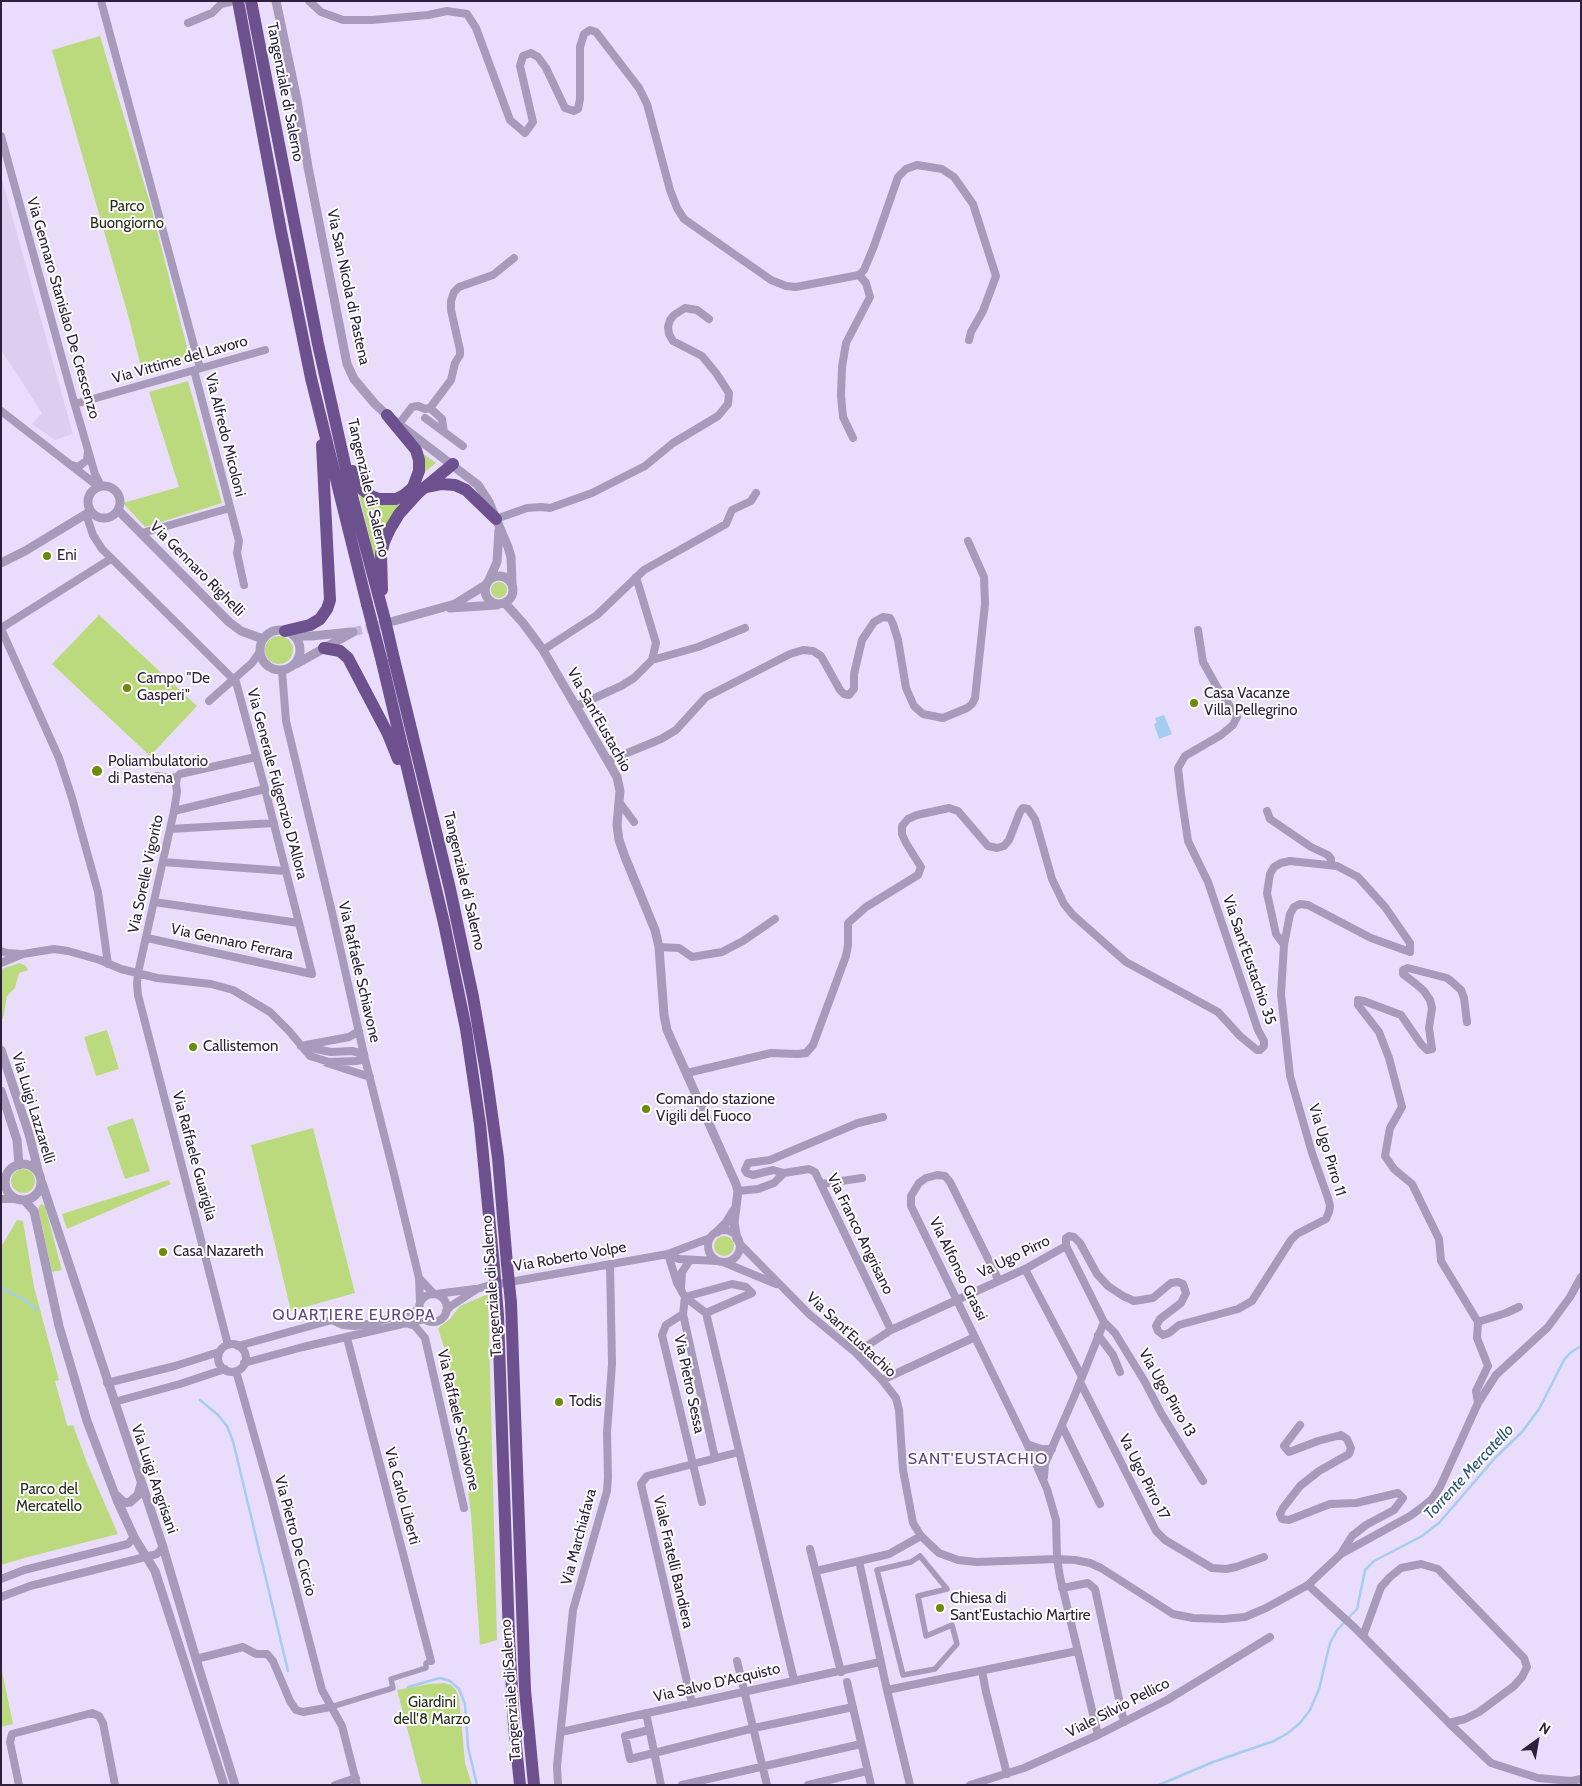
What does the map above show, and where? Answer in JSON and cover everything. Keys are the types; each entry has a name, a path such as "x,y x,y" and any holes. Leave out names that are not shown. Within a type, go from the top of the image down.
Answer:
{"highway":[{"name":"Tangenziale di Salerno","path":"251,1 303,272 334,415 370,568 390,621 388,660 466,1029 501,1265 511,1303 525,1681 534,1785"},
{"name":"Tangenziale di Salerno","path":"234,2 323,428 367,604 388,660 450,889 473,997 486,1072 498,1158 501,1265 498,1316 509,1637 520,1785"},
{"path":"334,415 357,483 371,496 386,500 404,495 420,487 450,462"},
{"path":"387,415 416,450 420,471 418,493 399,514 384,542 381,554 381,578 390,621"},
{"path":"290,633 320,619 327,609 330,600 322,455 323,428"},
{"path":"420,487 441,484 466,490 498,525"},
{"path":"324,648 344,653 357,672 391,740 420,816"}],"street":[{"name":"Via Alfredo Micoloni","path":"101,1 197,369 239,541 237,553 244,585"},
{"name":"Via San Nicola di Pastena","path":"276,1 297,100 308,167 347,364 359,386 387,415 478,485 489,502 505,539 511,558 512,588"},
{"path":"310,1 321,12 343,20 428,16 447,11 467,14 476,28 510,120 525,133 533,122 520,66 523,56 531,53 538,57 546,68 565,108 574,112 578,108 580,99 580,47 584,34 590,30 596,32 639,88 647,104 670,190 677,208 684,219 771,280 786,286 796,287 859,275 864,270 874,246 898,177 906,169 917,165 942,169 954,178 973,204 996,276 983,311 971,332 969,340"},
{"path":"188,23 212,13 220,3 234,2"},
{"name":"Via Gennaro Stanislao De Crescenzo","path":"1,136 75,404 100,486"},
{"path":"398,424 412,407 430,408 451,380 454,363 460,355 451,310 451,300 454,292 459,287 493,275 514,258"},
{"path":"853,438 843,417 842,376 846,342 870,297 866,283 859,275"},
{"path":"503,604 493,603 486,596 485,588 497,562 498,525 527,508 550,508 592,493 645,466 673,443 718,416 728,404 729,393 702,356 673,341 669,334 670,320 685,308 697,310 709,319"},
{"name":"Via Vittime del Lavoro","path":"75,404 264,350"},
{"path":"430,408 442,419 444,432"},
{"path":"1,411 100,486 110,487 117,492 120,501 118,510 111,516 102,518 88,512"},
{"path":"425,418 464,446"},
{"path":"72,466 78,466 87,460 89,450"},
{"path":"88,512 89,497 94,489 100,486"},
{"path":"544,650 597,615 644,570 726,524 732,510 751,501 756,493"},
{"name":"Via Alfredo Micoloni","path":"142,533 230,508"},
{"name":"Via Gennaro Righelli","path":"118,510 229,622 241,631 263,639"},
{"path":"1,563 25,551 88,512"},
{"name":"Via Generale Fulgenzio D'Allora","path":"88,512 96,542 236,682 312,974"},
{"path":"608,761 662,739 676,730 706,697 790,654 803,650 813,650 821,656 840,690 844,694 849,695 854,690 854,674 862,640 874,622 882,617 890,618 894,624 906,688 914,706 923,714 943,718 967,708 975,698 985,604 984,577 968,541"},
{"path":"108,964 98,892 69,790 55,750 1,628 109,560 112,560"},
{"path":"390,621 445,608 461,601 476,589 499,576 506,578 512,588 511,598 503,604 458,609 445,608"},
{"path":"636,577 656,643 652,660"},
{"name":"Via Sant'Eustachio","path":"512,588 523,622"},
{"name":"Via Sant'Eustachio","path":"503,604 523,622 544,650 617,777 620,791 617,825 619,840 653,924 659,947 664,1015 667,1030 738,1191"},
{"path":"577,706 621,686 634,678 652,660 698,647 745,628"},
{"name":"Via Sant'Eustachio 35","path":"686,1073 771,1053 806,1053 813,1045 846,956 848,923 866,907 918,875 921,867 906,843 902,834 902,826 908,819 917,815 949,808 958,810 988,846 997,848 1004,846 1009,840 1023,808 1028,809 1035,818 1052,879 1064,904 1073,915 1126,962 1218,1012 1240,1036 1257,1050 1260,1050 1264,1046 1264,1041 1258,1030 1208,882 1188,841 1180,794 1178,768 1184,756 1221,735 1233,725 1237,717 1216,687 1203,662 1198,630"},
{"path":"209,701 252,663 259,653 263,639 272,631 312,636 354,632 282,671 273,670 268,667 259,653"},
{"path":"290,633 300,645 297,662 294,666"},
{"name":"Via Raffaele Schiavone","path":"282,671 286,721 364,1057 419,1278 420,1306"},
{"path":"157,776 177,778 180,774 256,756"},
{"name":"Via Sorelle Vigorito","path":"138,973 174,811 177,778"},
{"path":"174,811 265,789"},
{"path":"620,803 634,822"},
{"path":"1267,811 1270,819 1311,847 1328,855 1332,859 1331,865"},
{"path":"170,829 274,823"},
{"name":"Via Ugo Pirro 11","path":"1066,1246 1066,1238 1074,1237 1080,1243 1097,1274 1108,1286 1134,1301 1153,1298 1171,1283 1178,1282 1183,1284 1186,1292 1181,1303 1160,1319 1156,1326 1163,1335 1185,1323 1238,1309 1252,1301 1290,1240 1297,1234 1326,1219 1330,1206 1328,1198 1312,1153 1290,1076 1280,994 1284,945 1290,914 1294,907 1300,904 1308,905 1371,938 1410,952 1410,943 1385,907 1358,877 1337,866 1290,861 1274,867 1270,874 1267,893 1276,934 1284,945"},
{"path":"163,862 285,871"},
{"path":"154,902 299,922"},
{"path":"659,947 679,948 692,957 722,952 775,919"},
{"name":"Via Gennaro Ferrara","path":"146,938 312,974"},
{"path":"1,951 23,954 54,949 68,951 120,969 157,978 211,984 233,990 270,1012 289,1030 310,1056 370,1077"},
{"path":"1,963 23,954"},
{"name":"Via Sant'Eustachio","path":"1467,1022 1461,990 1448,978 1408,968 1403,970 1402,974 1424,991 1430,1000 1432,1008 1429,1028 1432,1049 1427,1050 1418,1040 1401,1014 1358,1000 1358,1006 1379,1032 1389,1058 1402,1107 1390,1128 1385,1156 1394,1169 1412,1184 1439,1239 1440,1261 1478,1322 1477,1338 1488,1366 1476,1391 1478,1403"},
{"name":"Via Raffaele Guariglia","path":"138,973 138,995 228,1344"},
{"path":"301,1046 349,1037 359,1031"},
{"path":"301,1046 331,1052 352,1051 364,1057"},
{"name":"Via Luigi Lazzarelli","path":"1,1050 29,1134 40,1179"},
{"path":"316,1059 328,1062 356,1061 364,1057"},
{"name":"Via Luigi Lazzarelli","path":"1,1091 17,1140 19,1165"},
{"path":"784,1173 773,1170 753,1175 745,1170 748,1163 770,1160 858,1123 883,1117"},
{"path":"1,1199 21,1200 34,1196 38,1192 40,1179 37,1170 29,1165 19,1165 11,1169 4,1179 6,1188 13,1197 21,1200 34,1211 59,1326 87,1421 113,1491 134,1537 155,1571 224,1785"},
{"name":"Via Franco Angrisano","path":"738,1191 758,1189 774,1182 784,1173 808,1169 815,1172 891,1330"},
{"name":"Via Alfonso Grassi","path":"999,1281 950,1182 945,1176 937,1175 931,1176 919,1183 913,1190 911,1206 1043,1479 1056,1520 1057,1559 1062,1588 1098,1735"},
{"path":"821,1184 862,1178"},
{"name":"Via Luigi Angrisani","path":"40,1179 163,1547 235,1785"},
{"path":"735,1208 714,1235 708,1247 711,1256 721,1262 731,1260 736,1255 738,1241 734,1223 738,1191"},
{"path":"714,1235 726,1230 738,1241"},
{"name":"Via Roberto Volpe","path":"435,1294 477,1289 516,1279 668,1254 714,1235"},
{"name":"Via Sant'Eustachio","path":"738,1241 809,1314 856,1354 882,1380 896,1398 902,1470 913,1523 921,1536 939,1553 958,1560 977,1562 1057,1559 1075,1560 1096,1565 1173,1614 1194,1618 1245,1618 1289,1597 1308,1584 1341,1554 1410,1516 1432,1499 1440,1487 1478,1403 1496,1376 1548,1327 1570,1297 1581,1277"},
{"name":"Va Ugo Pirro","path":"856,1354 891,1330 999,1281 1066,1246 1104,1322"},
{"path":"668,1254 677,1283 685,1297 706,1313 794,1680"},
{"name":"Via Roberto Volpe","path":"668,1254 690,1260 721,1262"},
{"path":"681,1289 682,1272 690,1260"},
{"name":"Via Sant'Eustachio","path":"721,1262 780,1286"},
{"name":"Via Marchiafava","path":"558,1785 557,1766 573,1610 606,1491 608,1477 607,1433 612,1364 610,1264"},
{"name":"Va Ugo Pirro 17","path":"1025,1268 1156,1532 1165,1540 1212,1568 1226,1569 1236,1567 1264,1557"},
{"name":"Via Raffaele Schiavone","path":"419,1278 435,1294"},
{"path":"685,1297 732,1284 746,1287 752,1292 706,1313"},
{"name":"Via Roberto Volpe","path":"446,1312 451,1306 477,1289"},
{"path":"107,1382 175,1366 220,1352 228,1344 238,1346 332,1320 355,1326 368,1324 420,1306 424,1298 435,1294 444,1301 446,1312 442,1318 406,1323 303,1347 244,1363 236,1370 229,1371 219,1363 220,1352"},
{"name":"Via Pietro Sessa","path":"685,1297 683,1314 666,1325 662,1335 702,1502"},
{"path":"420,1306 428,1320"},
{"path":"1478,1322 1519,1307"},
{"path":"683,1314 715,1458"},
{"name":"Via Raffaele Schiavone","path":"428,1320 425,1338 464,1508"},
{"path":"1043,1479 1046,1464 1104,1322"},
{"name":"Via Ugo Pirro 13","path":"1104,1322 1116,1333 1161,1413 1203,1481"},
{"name":"Via Raffaele Schiavone","path":"406,1323 415,1326 425,1338"},
{"path":"1098,1335 1113,1355 1120,1372"},
{"name":"Via Alfonso Grassi","path":"882,1380 975,1336"},
{"name":"Via Carlo Liberti","path":"346,1338 431,1661"},
{"path":"238,1346 245,1355 244,1363"},
{"path":"114,1402 180,1384 225,1369"},
{"name":"Via Pietro De Ciccio","path":"236,1370 322,1690 342,1726 357,1781"},
{"path":"1300,1425 1284,1446 1290,1452 1318,1441 1341,1436 1347,1439 1351,1448 1349,1454 1319,1471 1300,1486 1283,1508 1280,1514 1282,1519 1289,1520 1330,1504 1356,1503 1398,1493 1403,1498 1394,1510 1366,1525 1352,1536 1341,1554"},
{"path":"1062,1426 1100,1504"},
{"path":"1027,1444 1040,1449 1052,1449"},
{"name":"Viale Fratelli Bandiera","path":"692,1703 641,1484 647,1476 739,1452"},
{"path":"113,1491 124,1503 130,1502 139,1494 141,1480"},
{"path":"816,1571 890,1554 921,1536"},
{"path":"1,1579 24,1570 128,1544 134,1537"},
{"path":"1,1597 30,1586 157,1554 163,1547"},
{"path":"810,1549 841,1672"},
{"path":"920,1556 947,1589 918,1596 926,1636 952,1625 957,1644 935,1669 904,1675 877,1570 911,1562 920,1556"},
{"path":"858,1561 910,1785"},
{"path":"1363,1636 1381,1587 1390,1577 1401,1568 1421,1564 1438,1569 1524,1658 1527,1667 1522,1677 1514,1686 1479,1712 1465,1719 1449,1723"},
{"path":"1062,1588 1088,1583 1095,1589 1124,1722"},
{"path":"1308,1584 1339,1612 1491,1763 1538,1778 1581,1779"},
{"name":"Viale Silvio Pellico","path":"970,1785 1007,1774 1098,1735 1167,1700 1270,1637"},
{"path":"196,1659 243,1647 256,1654 267,1654 271,1658 290,1701 296,1710 303,1712 331,1707 393,1688 391,1679 426,1668 426,1663 431,1661"},
{"path":"887,1690 983,1673 1078,1651"},
{"path":"737,1661 767,1785"},
{"name":"Via Salvo D'Acquisto","path":"561,1732 745,1690 841,1672 880,1662"},
{"path":"983,1673 1007,1774"},
{"path":"847,1682 870,1785"},
{"path":"649,1730 625,1736 630,1759 852,1706"},
{"path":"19,1785 10,1742 12,1734 92,1713 99,1716 103,1723 115,1785"},
{"path":"646,1713 661,1785"},
{"path":"682,1785 861,1744"},
{"path":"808,1785 868,1771"},
{"path":"334,1785 357,1781"}],"shaded area":[{"path":"1,176 73,434 55,440 32,424 42,413 1,350"}],"green space":[{"name":"Parco Buongiorno","path":"100,36 151,207 189,355 182,365 143,375 128,315 52,50"},
{"path":"188,381 222,503 145,527 123,503 179,487 149,392"},
{"path":"421,452 436,463 421,475"},
{"path":"358,491 410,497 376,564"},
{"path":"499,582 507,590 499,598 491,590"},
{"name":"Campo \"De Gasperi\"","path":"99,615 197,706 150,756 52,664"},
{"path":"279,636 289,640 293,650 289,660 279,664 269,660 265,650 269,640"},
{"path":"20,963 26,966 28,970 19,973 15,988 7,996 3,1019 1,1019 1,969"},
{"path":"107,1030 119,1069 96,1076 84,1037"},
{"path":"133,1118 150,1171 125,1179 107,1127"},
{"path":"313,1128 355,1293 291,1311 251,1145"},
{"path":"23,1169 31,1173 35,1181 31,1189 23,1193 15,1189 11,1181 15,1173"},
{"path":"168,1180 171,1184 67,1229 62,1214"},
{"path":"41,1204 45,1206 62,1270 52,1272 38,1208"},
{"name":"Parco del Mercatello","path":"17,1220 23,1221 34,1287 59,1380 55,1381 67,1425 73,1425 87,1463 118,1534 1,1565 1,1247"},
{"path":"724,1236 731,1239 734,1246 731,1253 724,1256 717,1253 714,1246 717,1239"},
{"path":"488,1294 497,1640 480,1645 471,1514 459,1419 447,1357 438,1328 450,1319 460,1306"},
{"path":"1,1666 13,1724 1,1727"},
{"name":"Giardini dell'8 Marzo","path":"444,1683 451,1685 459,1697 465,1763 472,1785 422,1785 397,1690"}],"water":[{"path":"1164,715 1172,734 1159,739 1154,724 1157,723 1155,718"}],"waterway":[{"name":"Torrente Mercatello","path":"1,1288 23,1299 37,1310"},
{"name":"Torrente Mercatello","path":"1159,1785 1213,1762 1274,1741 1300,1723 1310,1710 1319,1689 1330,1643 1338,1629 1357,1609 1365,1570 1374,1561 1422,1536 1439,1523 1495,1458 1522,1432 1539,1409 1564,1360 1570,1353 1581,1346"},
{"path":"200,1400 218,1415 227,1426 233,1441 288,1671"},
{"path":"408,1687 440,1678 450,1681 459,1689 465,1704 468,1747 477,1785"}],"tunnel":[{"path":"353,632 391,622"}],"place":[{"name":"Eni","path":"47,556"},
{"name":"Campo \"De Gasperi\"","path":"127,688"},
{"name":"Casa Vacanze Villa Pellegrino","path":"1194,703"},
{"name":"Poliambulatorio di Pastena","path":"97,771"},
{"name":"Callistemon","path":"193,1047"},
{"name":"Comando stazione Vigili del Fuoco","path":"646,1109"},
{"name":"Casa Nazareth","path":"163,1252"},
{"name":"Todis","path":"559,1402"},
{"name":"Chiesa di Sant'Eustachio Martire","path":"940,1608"}],"district":[{"name":"QUARTIERE EUROPA","path":"354,1315"},
{"name":"SANT'EUSTACHIO","path":"978,1459"}]}
